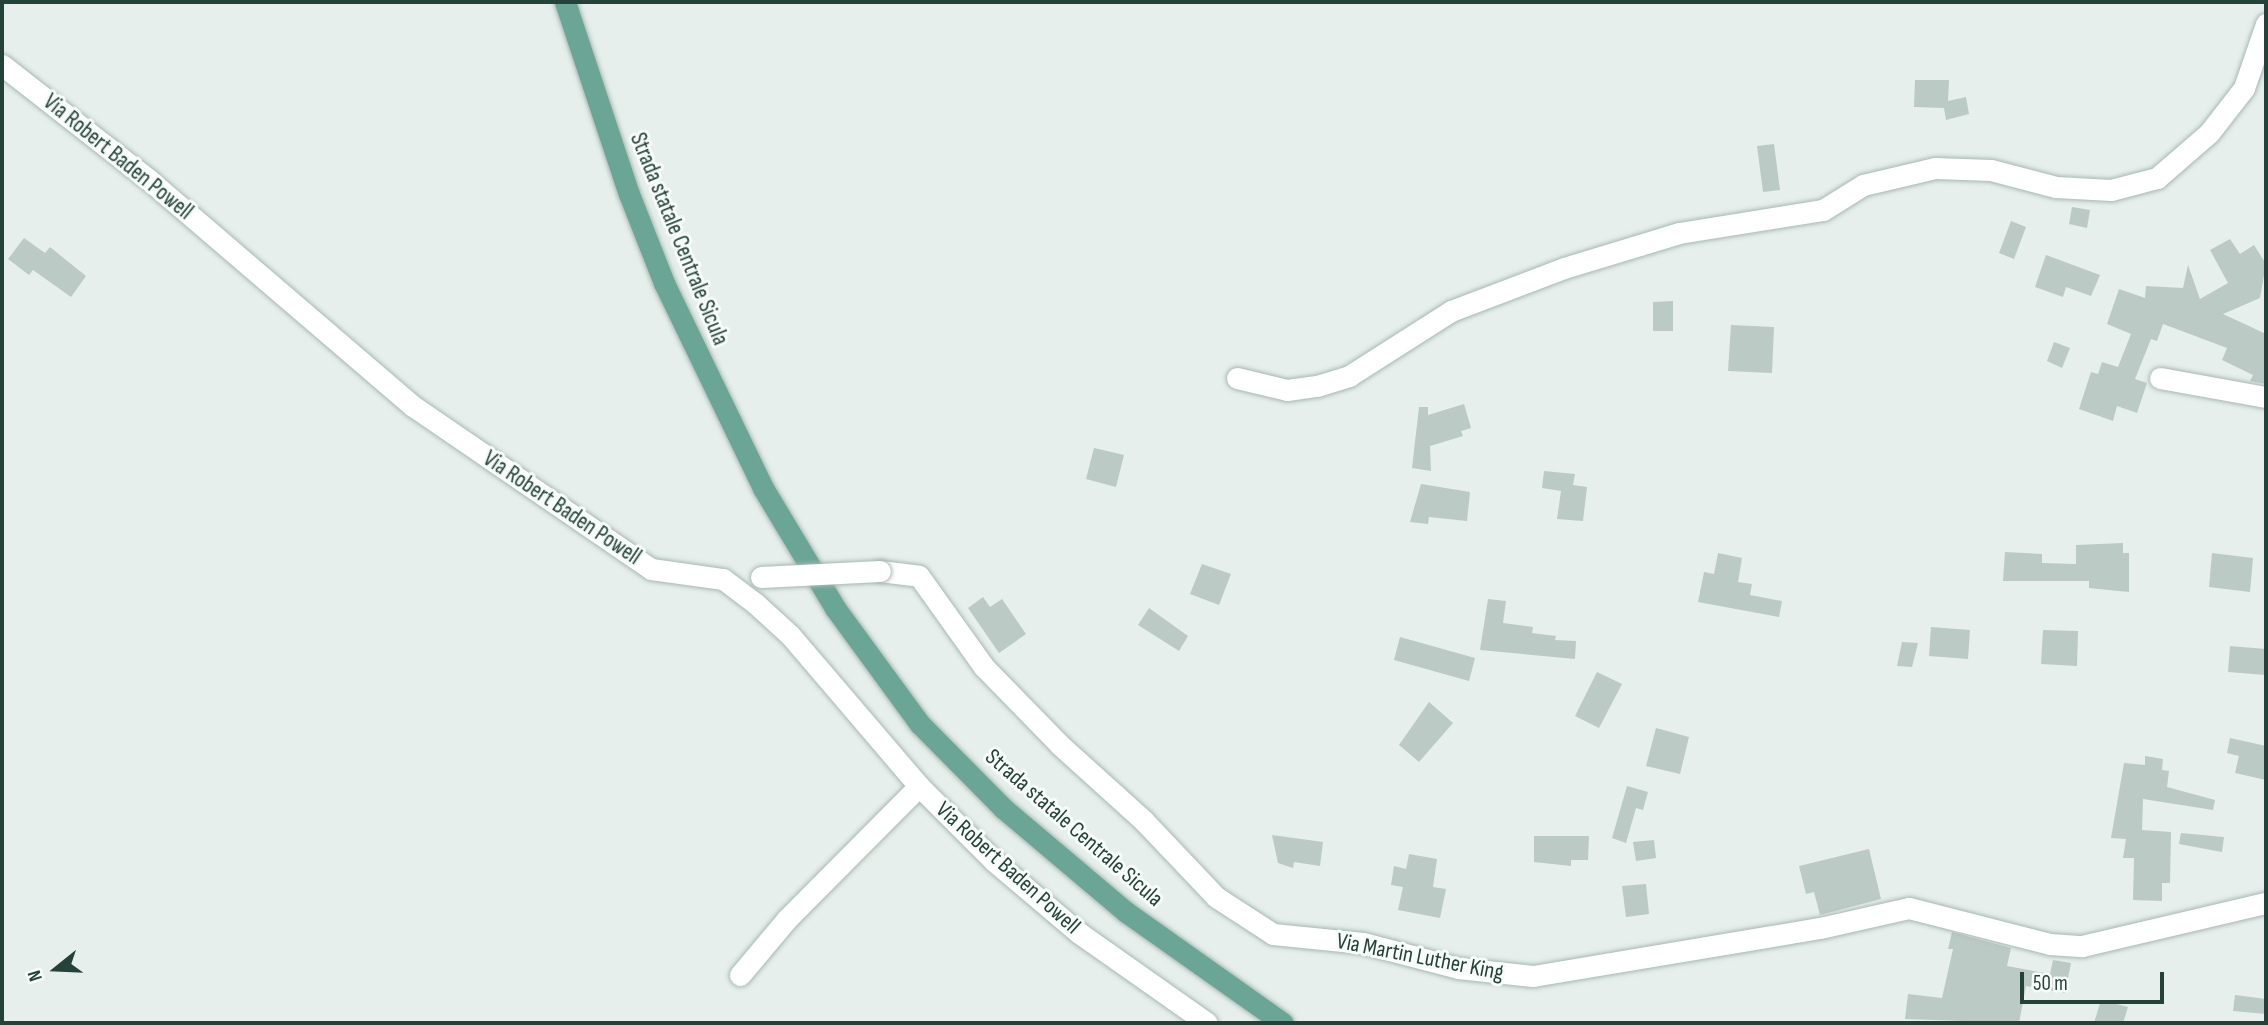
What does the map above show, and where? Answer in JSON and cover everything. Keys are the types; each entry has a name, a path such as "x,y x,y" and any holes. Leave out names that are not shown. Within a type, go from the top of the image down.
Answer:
{"main road":[{"name":"Strada statale Centrale Sicula","path":"565,2 629,194 664,283 763,488 835,608 920,724 1003,808 1126,912 1283,1023"}],"street":[{"path":"1237,378 1287,390 1317,386 1349,376 1451,312 1564,268 1679,233 1824,210 1863,185 1935,168 1991,170 2056,187 2097,189 2157,178 2209,133 2244,88 2266,24"},
{"name":"Via Robert Baden Powell","path":"4,72 148,179 413,406 651,569 723,579 790,635 919,786 994,861 1079,933 1207,1023"},
{"path":"2160,378 2266,397"},
{"name":"Via Martin Luther King","path":"723,579 880,570 919,576 984,667 1060,745 1107,786 1216,897 1273,934 1363,943 1458,968 1533,976 1820,928 1909,908 2050,944 2082,946 2266,903"},
{"path":"740,975 787,919 919,786"}],"building":[{"path":"1915,80 1949,80 1948,101 1966,97 1969,114 1946,120 1944,108 1914,107"},
{"path":"1774,144 1780,190 1763,192 1757,146"},
{"path":"2072,207 2090,210 2087,228 2069,224"},
{"path":"2011,221 2026,227 2014,259 1999,253"},
{"path":"24,238 45,253 50,247 86,276 71,297 33,270 29,275 8,259"},
{"path":"2230,239 2240,254 2254,245 2266,264 2260,298 2223,314 2266,334 2266,384 2250,381 2253,375 2222,360 2227,348 2163,324 2157,341 2151,339 2135,379 2147,383 2137,413 2117,406 2113,421 2079,409 2091,372 2098,374 2102,362 2118,367 2131,334 2107,324 2119,289 2145,298 2146,286 2183,288 2188,265 2200,299 2228,283 2210,250"},
{"path":"2046,255 2100,275 2091,296 2066,287 2063,297 2035,287"},
{"path":"1673,301 1673,331 1653,331 1653,302"},
{"path":"1731,325 1774,327 1772,373 1728,371"},
{"path":"2054,342 2070,348 2062,368 2047,361"},
{"path":"1464,404 1471,428 1461,431 1463,436 1430,446 1431,471 1412,468 1419,407 1428,407 1428,415"},
{"path":"1094,448 1124,455 1116,487 1086,479"},
{"path":"1544,471 1575,474 1573,485 1587,487 1583,521 1557,519 1561,491 1542,488"},
{"path":"1421,484 1470,492 1467,521 1429,517 1428,524 1410,522"},
{"path":"2123,543 2123,553 2129,553 2129,592 2089,588 2089,581 2003,581 2005,552 2042,554 2042,563 2076,564 2076,545"},
{"path":"1718,553 1742,558 1738,582 1752,584 1750,595 1782,601 1779,617 1698,602 1704,572 1714,574"},
{"path":"2212,553 2253,558 2250,592 2209,587"},
{"path":"1202,564 1231,574 1219,605 1190,594"},
{"path":"983,597 990,607 1002,599 1026,634 999,653 968,608"},
{"path":"1488,599 1506,601 1503,623 1533,627 1532,633 1556,636 1555,640 1576,641 1575,659 1480,650"},
{"path":"1149,608 1188,636 1179,651 1138,625"},
{"path":"1931,627 1970,630 1968,659 1929,656"},
{"path":"2043,630 2078,631 2077,666 2041,664"},
{"path":"1400,637 1475,658 1469,681 1394,660"},
{"path":"1902,642 1918,643 1912,667 1897,666"},
{"path":"2230,646 2266,649 2266,675 2228,672"},
{"path":"1597,672 1622,684 1599,728 1575,716"},
{"path":"1429,702 1453,723 1419,762 1399,745"},
{"path":"1656,728 1689,737 1680,774 1646,766"},
{"path":"2230,738 2266,746 2266,780 2235,773 2239,756 2227,753"},
{"path":"2145,756 2163,759 2162,770 2169,771 2167,787 2215,800 2213,810 2143,799 2142,830 2171,832 2170,883 2162,883 2162,901 2133,900 2134,858 2123,858 2126,839 2111,838 2124,763 2145,765"},
{"path":"1627,786 1648,792 1643,810 1636,808 1626,843 1612,838"},
{"path":"2181,833 2224,837 2222,852 2179,844"},
{"path":"1272,835 1323,842 1320,866 1294,862 1293,868 1278,863"},
{"path":"1534,836 1589,836 1588,860 1571,860 1571,866 1534,862"},
{"path":"1654,840 1656,858 1636,861 1633,842"},
{"path":"1869,849 1881,899 1820,915 1814,892 1806,894 1799,866"},
{"path":"1409,854 1437,859 1433,887 1446,889 1440,918 1398,910 1403,887 1391,885 1394,866 1406,869"},
{"path":"1646,884 1649,914 1626,917 1622,886"},
{"path":"1952,932 2011,948 2007,966 2050,974 2053,960 2071,963 2065,993 2026,986 2019,1023 1905,1019 1908,994 1942,998 1953,949 1948,949"},
{"path":"2235,995 2266,999 2266,1014 2233,1011"},
{"path":"2101,1000 2128,1007 2123,1023 2094,1023"}]}
